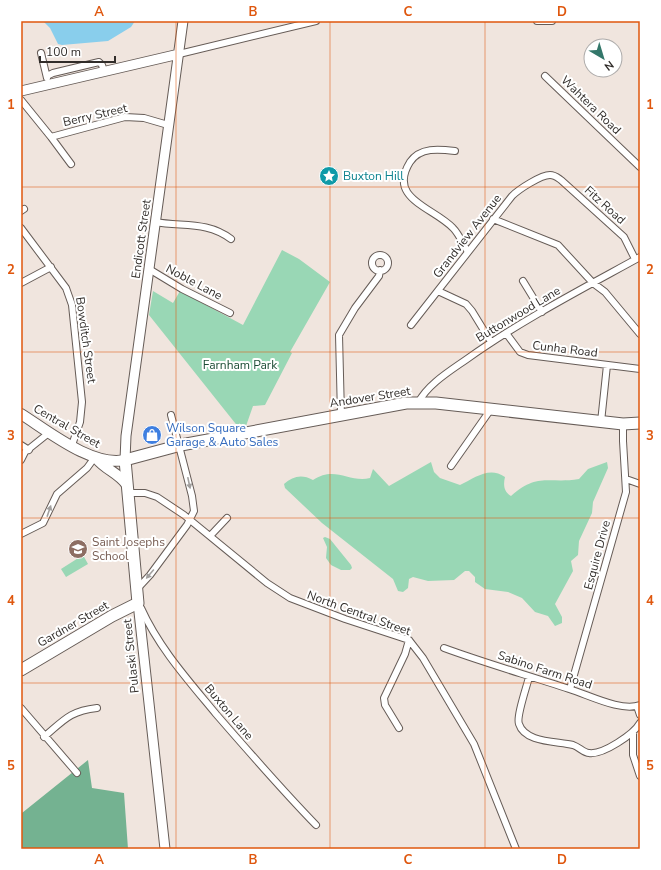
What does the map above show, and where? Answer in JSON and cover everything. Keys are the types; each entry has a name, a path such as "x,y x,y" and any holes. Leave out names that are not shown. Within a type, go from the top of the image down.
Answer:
{"highway":[{"name":"Andover Street","path":"125,460 181,445 216,438 341,415 418,403 491,409 623,424 640,423"},
{"name":"Andover Street","path":"623,424 640,430"},
{"name":"Pulaski Street","path":"125,460 138,588 138,603"},
{"name":"Gardner Street","path":"21,670 99,623 138,603"}],"main road":[{"name":"Central Street","path":"21,414 95,457 110,461 125,460"},
{"path":"95,457 105,467 119,475 127,489"}],"street":[{"name":"Endicott Street","path":"125,460 126,436 183,21"},
{"path":"21,91 48,80 104,71 316,21"},
{"path":"537,21 552,21"},
{"path":"41,53 48,80"},
{"name":"Wahtera Road","path":"545,76 640,167"},
{"name":"Berry Street","path":"21,100 71,164"},
{"name":"Berry Street","path":"51,137 125,117 144,118 168,125"},
{"path":"455,151 438,149 417,154 413,157 403,175 404,186 415,201 454,229 468,252"},
{"name":"Grandview Avenue","path":"411,325 493,219 518,190 550,175"},
{"name":"Fitz Road","path":"550,175 561,180 624,237 638,258"},
{"path":"493,219 558,246 604,292 640,334"},
{"path":"155,222 174,226 200,225 224,234 231,239"},
{"name":"Bowditch Street","path":"21,228 68,292 72,309 82,402 80,422 72,445"},
{"name":"Buttonwood Lane","path":"418,403 424,393 435,383 491,342 593,282 638,258"},
{"path":"21,283 50,267"},
{"name":"Noble Lane","path":"149,269 182,289 230,313"},
{"path":"341,415 339,335 349,318 379,276 380,270"},
{"path":"523,281 542,312"},
{"path":"438,291 462,302 469,307 491,342"},
{"name":"Cunha Road","path":"506,333 520,352 524,354 640,369"},
{"path":"601,422 607,365"},
{"path":"451,466 491,409"},
{"path":"138,588 150,575 190,521 194,511 194,502 181,445 172,415"},
{"name":"Esquire Drive","path":"570,689 626,492 623,424"},
{"path":"21,460 29,450 50,432"},
{"path":"21,445 29,450"},
{"path":"21,534 43,523 57,494 87,468 95,457"},
{"path":"626,478 640,484"},
{"name":"North Central Street","path":"127,489 152,494 210,536 267,583 294,600 380,632 410,640 423,658 474,744 516,849"},
{"path":"210,536 227,518"},
{"name":"Buxton Lane","path":"138,603 157,640 178,667 258,765 316,825"},
{"name":"Pulaski Street","path":"138,603 165,849"},
{"path":"400,728 385,705 384,698 410,640"},
{"name":"Sabino Farm Road","path":"444,648 612,704 633,707 638,705"},
{"path":"530,677 518,722 522,732 534,738 574,746 589,753 616,744 637,729 640,723"},
{"path":"638,705 640,714"},
{"path":"44,737 70,715 81,710 97,708"},
{"path":"22,713 76,773"},
{"path":"632,732 633,755 640,776"}],"green space":[{"name":"Farnham Park","path":"282,250 299,259 330,282 290,352 292,353 265,405 253,406 246,426 239,428 149,315 153,291 173,303 180,291 243,325"},
{"path":"431,462 434,472 440,478 460,485 482,474 499,474 505,477 505,488 511,496 520,489 536,481 579,479 588,469 607,462 608,468 593,502 592,513 579,541 578,555 571,561 573,571 555,604 562,617 562,623 555,626 548,616 535,612 522,598 508,592 485,589 475,582 475,577 469,571 465,571 454,580 428,581 413,577 409,579 408,588 403,592 398,591 393,579 322,523 285,488 284,484 291,479 298,477 305,477 313,480 328,474 362,479 370,478 373,469 389,486"},
{"path":"325,537 330,539 351,565 352,568 350,570 341,570 331,565 326,558 327,547 323,538"},
{"path":"83,555 88,564 66,577 61,569"},
{"path":"88,760 92,788 124,793 128,849 21,849 21,812 22,813"}],"water":[{"path":"43,21 135,21 131,27 108,41 62,45 58,44 50,28"}],"place":[{"name":"Buxton Hill","path":"329,176"},
{"name":"Wilson Square Garage & Auto Sales","path":"152,435"},
{"name":"Saint Josephs School","path":"78,549"}]}
